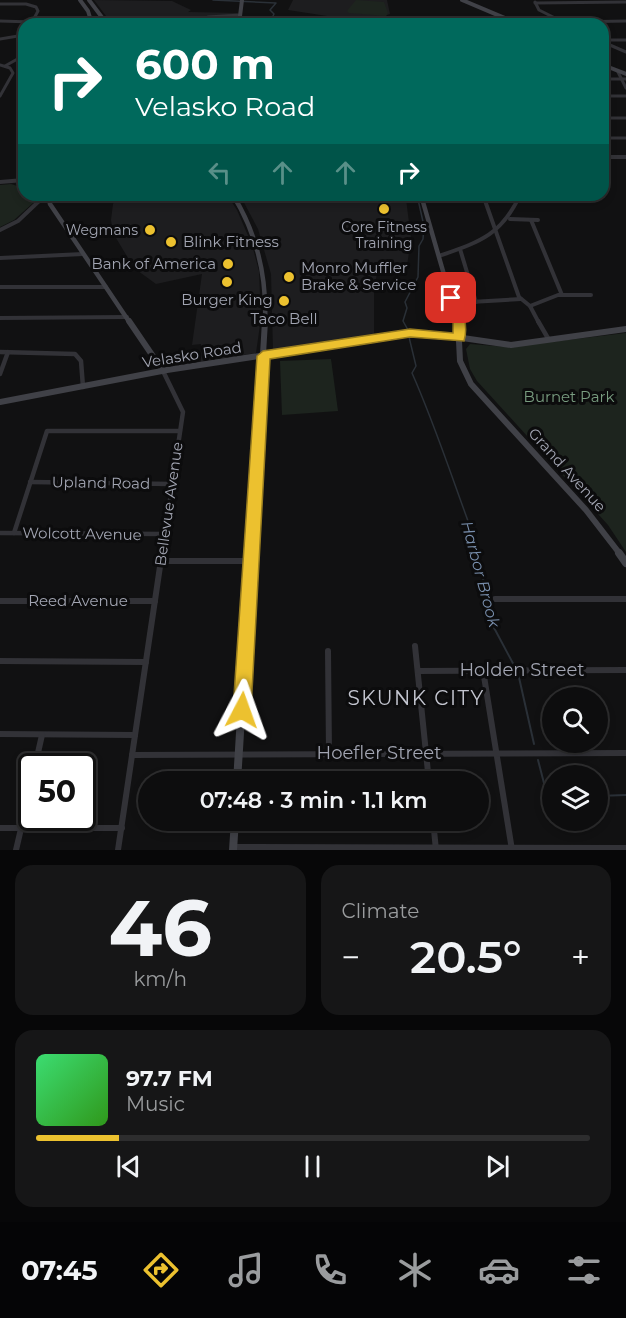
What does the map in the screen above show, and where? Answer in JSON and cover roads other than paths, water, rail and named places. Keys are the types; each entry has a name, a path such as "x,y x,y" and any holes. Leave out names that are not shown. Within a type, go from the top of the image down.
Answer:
{"street":[{"path":"80,0 90,18"},
{"path":"89,0 102,18"},
{"path":"462,0 506,18"},
{"path":"240,18 242,1"},
{"path":"555,18 539,10 534,1 626,2"},
{"path":"0,4 26,4 36,7 38,11 34,18"},
{"path":"207,18 213,15 240,15"},
{"path":"0,21 18,22"},
{"path":"609,21 626,21"},
{"path":"0,39 18,38"},
{"path":"609,41 626,40"},
{"path":"609,44 626,52"},
{"path":"5,66 18,59"},
{"path":"0,65 13,73 0,96"},
{"path":"609,68 626,74"},
{"path":"618,72 626,88"},
{"path":"609,79 626,79"},
{"path":"0,83 9,83"},
{"path":"609,96 626,96"},
{"path":"609,118 626,118"},
{"path":"609,138 626,138"},
{"path":"609,156 626,157"},
{"path":"0,182 18,180"},
{"path":"0,230 18,221 40,201"},
{"name":"Bellevue Avenue","path":"49,201 164,371 182,407 118,850"},
{"path":"236,201 253,232 264,273 266,299 238,771"},
{"name":"Grand Avenue","path":"423,201 459,322 459,359 471,383 594,519 626,563"},
{"path":"485,201 521,299 530,306 549,340"},
{"path":"439,256 496,232 510,219 517,201"},
{"path":"510,219 538,220"},
{"path":"531,220 562,295"},
{"path":"460,249 476,302"},
{"path":"0,258 83,254"},
{"path":"0,287 106,287"},
{"path":"530,306 562,295 591,295"},
{"path":"453,303 521,299"},
{"path":"0,318 127,317"},
{"name":"Velasko Road","path":"0,402 164,371 410,333 428,333 511,345 626,329"},
{"path":"0,352 75,354 81,361 83,387"},
{"path":"0,374 8,352"},
{"path":"14,533 47,431 180,431"},
{"name":"Upland Road","path":"30,482 172,484"},
{"name":"Wolcott Avenue","path":"0,533 165,534"},
{"path":"161,561 251,561"},
{"path":"495,599 626,599"},
{"name":"Reed Avenue","path":"0,601 155,601"},
{"path":"415,646 428,771"},
{"path":"328,651 329,753"},
{"path":"0,661 146,662"},
{"path":"483,670 512,849"},
{"name":"Holden Street","path":"418,671 626,670"},
{"path":"0,734 135,735"},
{"path":"38,753 42,735"},
{"name":"Hoefler Street","path":"132,755 626,753"},
{"path":"0,828 18,828"},
{"path":"96,828 122,828"},
{"path":"16,850 21,831"},
{"path":"234,831 233,849 626,848"},
{"path":"434,831 436,849"}],"waterway":[{"name":"Harbor Brook","path":"213,0 276,3 270,10 274,14 272,18"},
{"name":"Harbor Brook","path":"408,330 403,321 407,308 405,302 418,277 419,246 423,239 424,226 418,201"},
{"name":"Harbor Brook","path":"409,337 416,366 412,373 445,456 478,554"},
{"name":"Harbor Brook","path":"478,553 492,624 516,669"},
{"name":"Harbor Brook","path":"518,673 534,744"},
{"name":"Harbor Brook","path":"538,760 542,775"},
{"name":"Harbor Brook","path":"608,796 626,795"}],"place":[{"name":"Core Fitness Training","path":"384,209"},
{"name":"Wegmans","path":"150,230"},
{"name":"Blink Fitness","path":"171,242"},
{"name":"Bank of America","path":"228,264"},
{"name":"Monro Muffler Brake & Service","path":"289,277"},
{"name":"Burger King","path":"227,282"},
{"name":"Taco Bell","path":"284,301"}],"district":[{"name":"SKUNK CITY","path":"416,698"}],"park label":[{"name":"Burnet Park","path":"569,397"}]}
